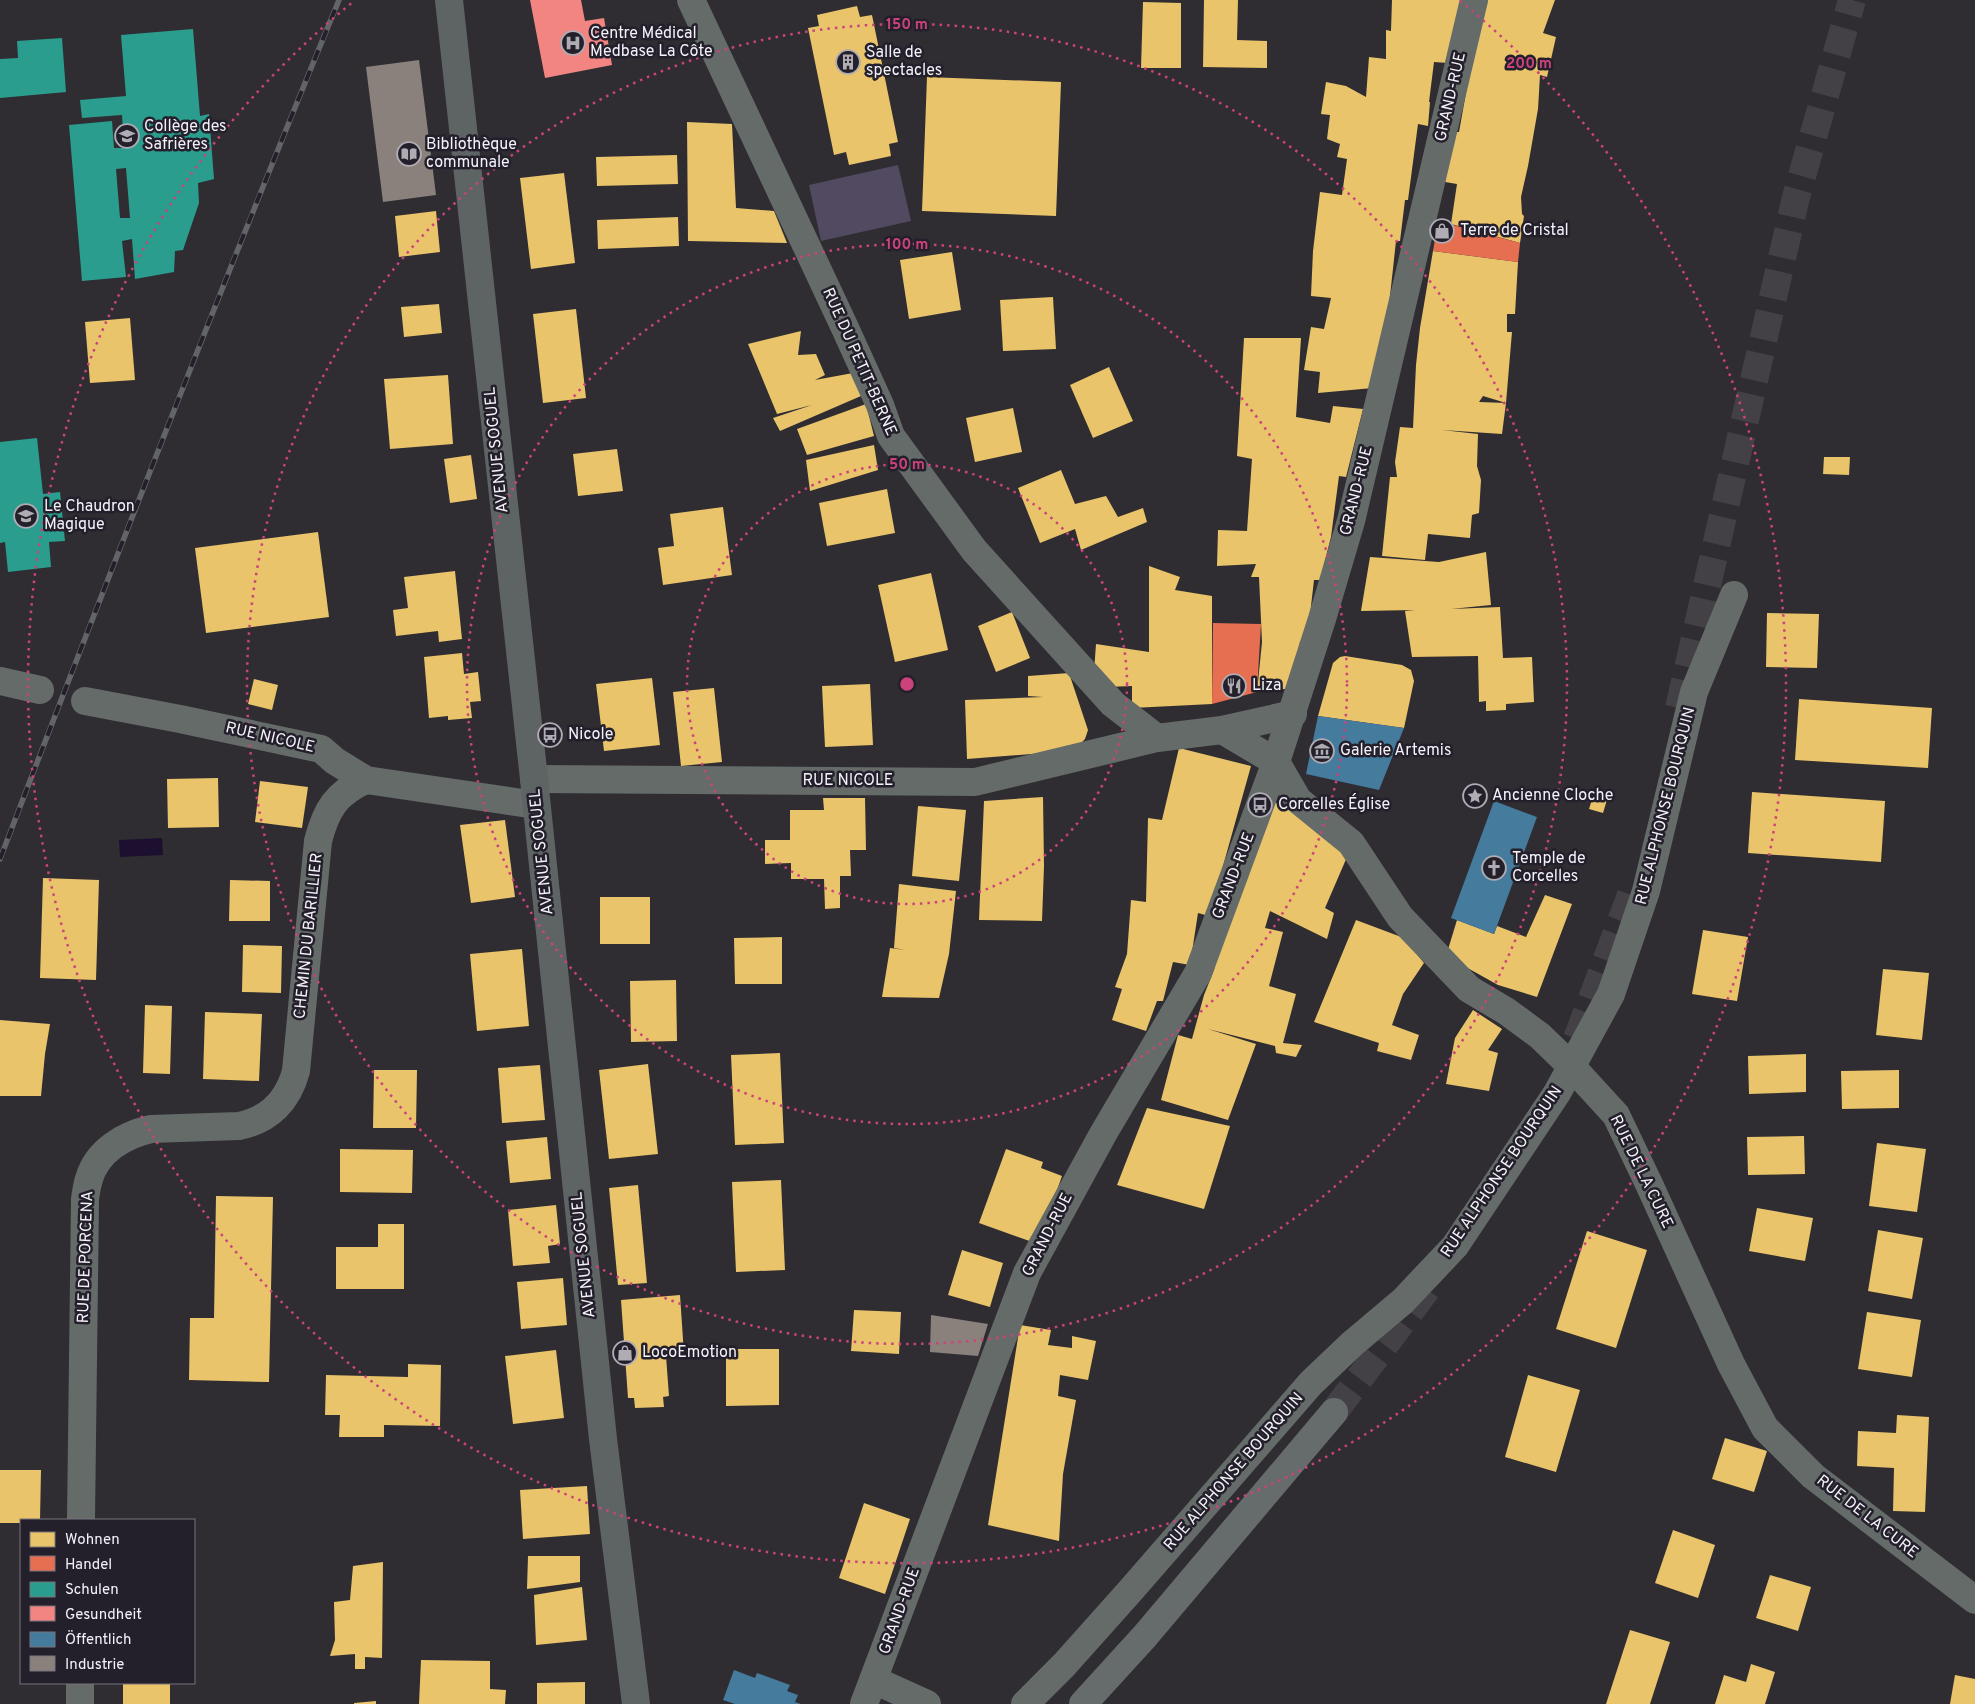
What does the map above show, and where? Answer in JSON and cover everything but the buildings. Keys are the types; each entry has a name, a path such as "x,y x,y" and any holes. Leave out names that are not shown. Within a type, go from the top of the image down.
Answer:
{"main road":[{"path":"1084,1704 1146,1636 1334,1412"}],"street":[{"name":"AVENUE SOGUEL","path":"448,0 535,792 602,1432 636,1704"},
{"name":"RUE DU PETIT-BERNE","path":"691,0 880,405 891,436 974,550 1114,704 1157,738"},
{"name":"GRAND-RUE","path":"869,1692 1027,1274 1103,1134 1198,973 1276,762 1293,714 1351,521 1474,0"},
{"name":"RUE ALPHONSE BOURQUIN","path":"1025,1704 1095,1631 1311,1383 1352,1344 1403,1301 1455,1246 1572,1067 1611,994 1646,892 1694,692 1734,595"},
{"path":"0,681 40,690"},
{"name":"RUE NICOLE","path":"92,702 321,749 335,761 366,780 535,792 975,782 1157,738"},
{"path":"1157,738 1222,730 1293,714"},
{"path":"1222,730 1276,762"},
{"name":"RUE DE LA CURE","path":"1276,762 1298,800 1351,842 1400,917 1468,989 1506,1011 1534,1032 1572,1067 1616,1115 1650,1184 1731,1364 1766,1428 1813,1476 1975,1600"},
{"name":"CHEMIN DU BARILLIER","path":"277,1108 292,1085 296,1071 318,841 323,820 335,800 350,787 366,780"},
{"name":"RUE DE PORCENA","path":"81,1519 85,1198 88,1179 104,1154 114,1144 138,1132 151,1129 239,1126 258,1120 277,1108"},
{"path":"80,1684 80,1704"},
{"path":"869,1692 927,1704"}],"shaded area":[{"path":"898,165 911,221 821,241 809,185"},
{"path":"162,838 163,855 120,857 119,840"}],"tunnel":[{"path":"1679,708 1796,197 1852,0"},
{"path":"1577,1039 1634,887"},
{"path":"1334,1412 1430,1285"}],"railway":[{"path":"0,859 167,428 339,0"}],"place":[{"name":"Centre Médical Medbase La Côte","path":"573,43"},
{"name":"Salle de spectacles","path":"848,62"},
{"name":"Collège des Safrières","path":"127,136"},
{"name":"Bibliothèque communale","path":"409,154"},
{"name":"Terre de Cristal","path":"1442,231"},
{"name":"Le Chaudron Magique","path":"26,516"},
{"name":"Liza","path":"1234,686"},
{"name":"Nicole","path":"550,735"},
{"name":"Galerie Artemis","path":"1322,751"},
{"name":"Ancienne Cloche","path":"1475,796"},
{"name":"Corcelles Église","path":"1260,805"},
{"name":"Temple de Corcelles","path":"1494,868"},
{"name":"LocoEmotion","path":"625,1353"}]}
